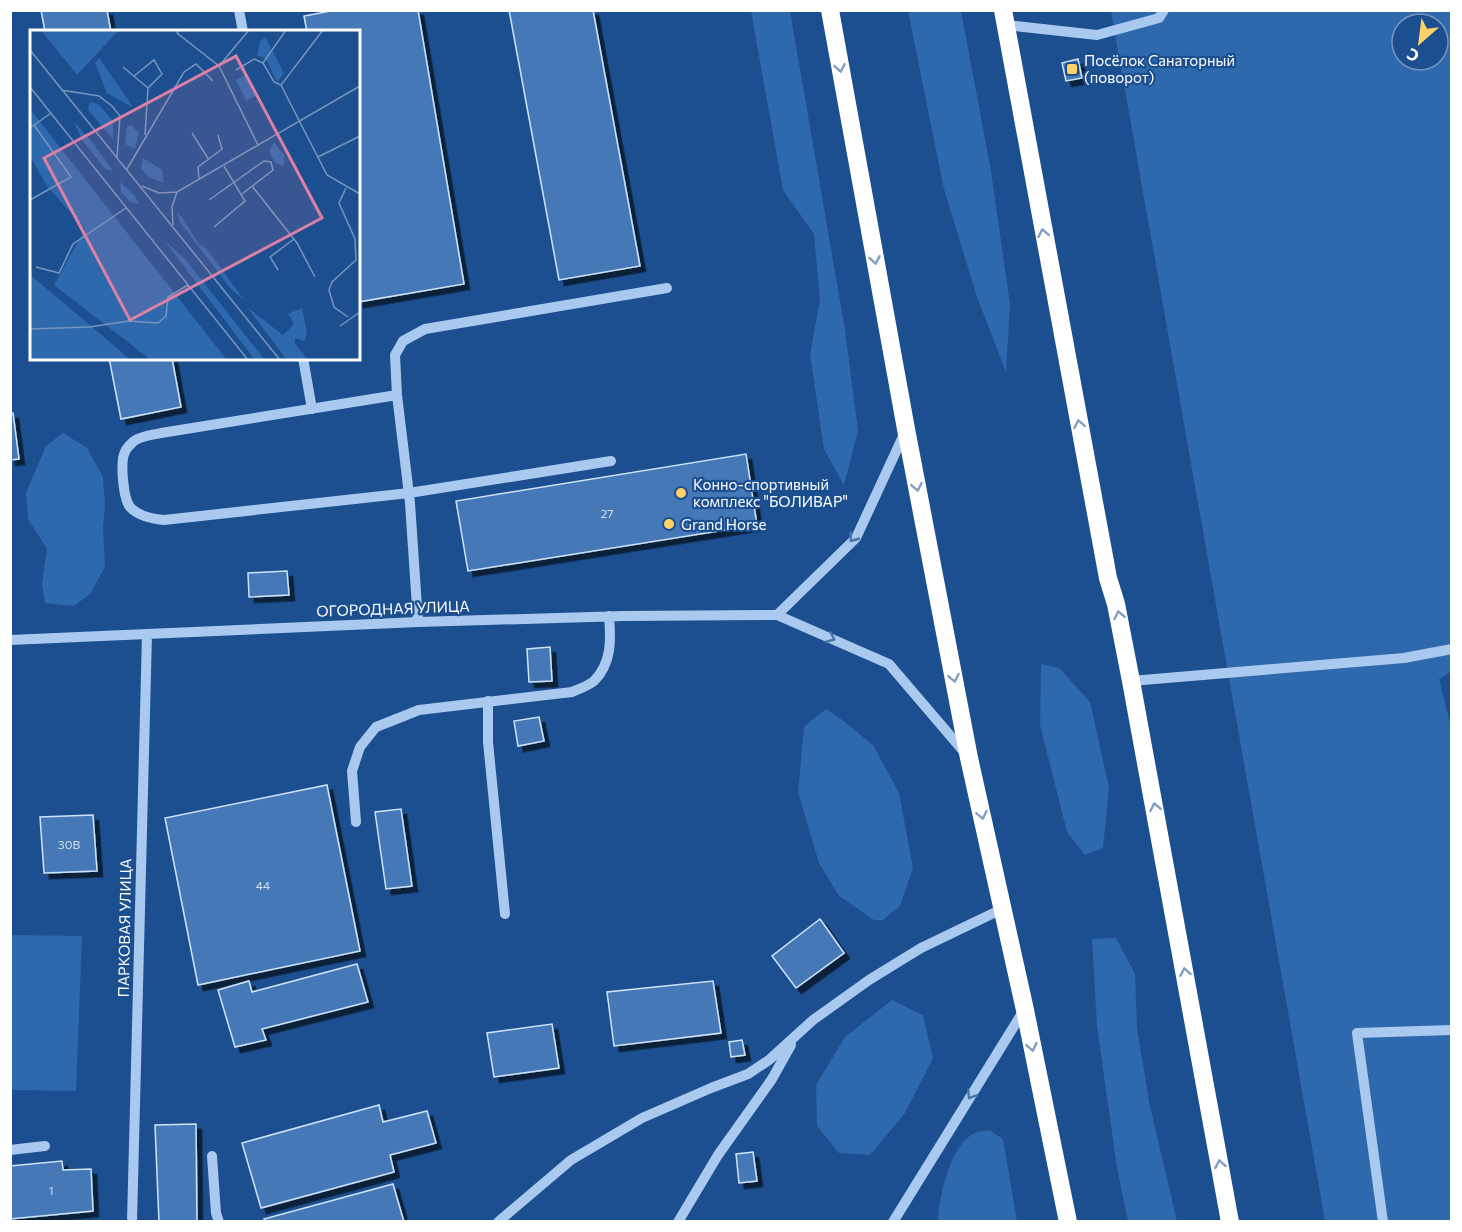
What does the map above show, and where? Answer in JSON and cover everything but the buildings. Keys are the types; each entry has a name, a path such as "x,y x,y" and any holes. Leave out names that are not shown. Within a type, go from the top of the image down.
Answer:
{"highway":[{"path":"830,10 906,429 969,758 1025,1010 1068,1221"},
{"path":"1004,18 1108,578 1116,604 1131,681 1230,1221"}],"street":[{"path":"239,10 243,30"},
{"path":"1004,18 1097,34 1159,18 1164,10"},
{"path":"418,622 409,493 397,395 395,355 403,341 425,329 666,288"},
{"path":"303,360 312,409"},
{"path":"397,395 136,439 125,451 123,467 129,506 152,519 164,520 409,493 611,461"},
{"path":"906,429 856,538 777,615 889,664 969,758"},
{"name":"ОГОРОДНАЯ УЛИЦА","path":"10,640 418,622 609,616 777,615"},
{"path":"356,822 352,771 360,747 376,727 419,710 572,692 593,682 606,665 611,642 609,616"},
{"name":"ПАРКОВАЯ УЛИЦА","path":"132,1221 147,634"},
{"path":"1131,681 1404,658 1452,649"},
{"path":"488,701 488,742 505,914"},
{"path":"498,1221 571,1160 642,1118 748,1074 769,1060 813,1020 869,980 921,948 1002,909"},
{"path":"893,1221 1025,1010"},
{"path":"1383,1221 1357,1033 1452,1030"},
{"path":"678,1221 718,1155 772,1079 796,1037"},
{"path":"10,1150 45,1146"},
{"path":"212,1156 216,1213 219,1221"}],"shaded area":[{"path":"751,11 790,11 845,330 858,431 844,485 824,449 810,354 820,300 814,234 783,190"},
{"path":"908,11 961,11 991,171 1010,304 1006,372 977,297 944,189"},
{"path":"1111,11 1451,11 1452,671 1439,679 1452,731 1451,1221 1325,1221"},
{"path":"63,433 87,448 103,477 105,506 103,529 105,567 90,594 74,606 45,603 42,584 47,549 28,519 26,493 46,446"},
{"path":"1041,664 1059,668 1090,702 1109,788 1103,848 1085,855 1067,832 1040,725"},
{"path":"826,709 873,745 899,793 913,868 900,906 883,920 874,920 839,896 819,863 798,792 804,727"},
{"path":"11,935 82,936 76,1091 11,1090"},
{"path":"1116,938 1135,974 1137,1028 1150,1106 1177,1221 1128,1221 1117,1168 1097,1026 1092,939"},
{"path":"892,1000 923,1015 933,1058 905,1113 870,1155 839,1153 817,1126 816,1085 845,1037"},
{"path":"989,1130 1003,1139 1017,1221 938,1221 943,1187 957,1151 971,1135"}],"place":[{"name":"Посёлок Санаторный (поворот)","path":"1072,69"},
{"name":"Конно-спортивный комплекс \"БОЛИВАР\"","path":"681,493"},
{"name":"Grand Horse","path":"669,524"}]}
